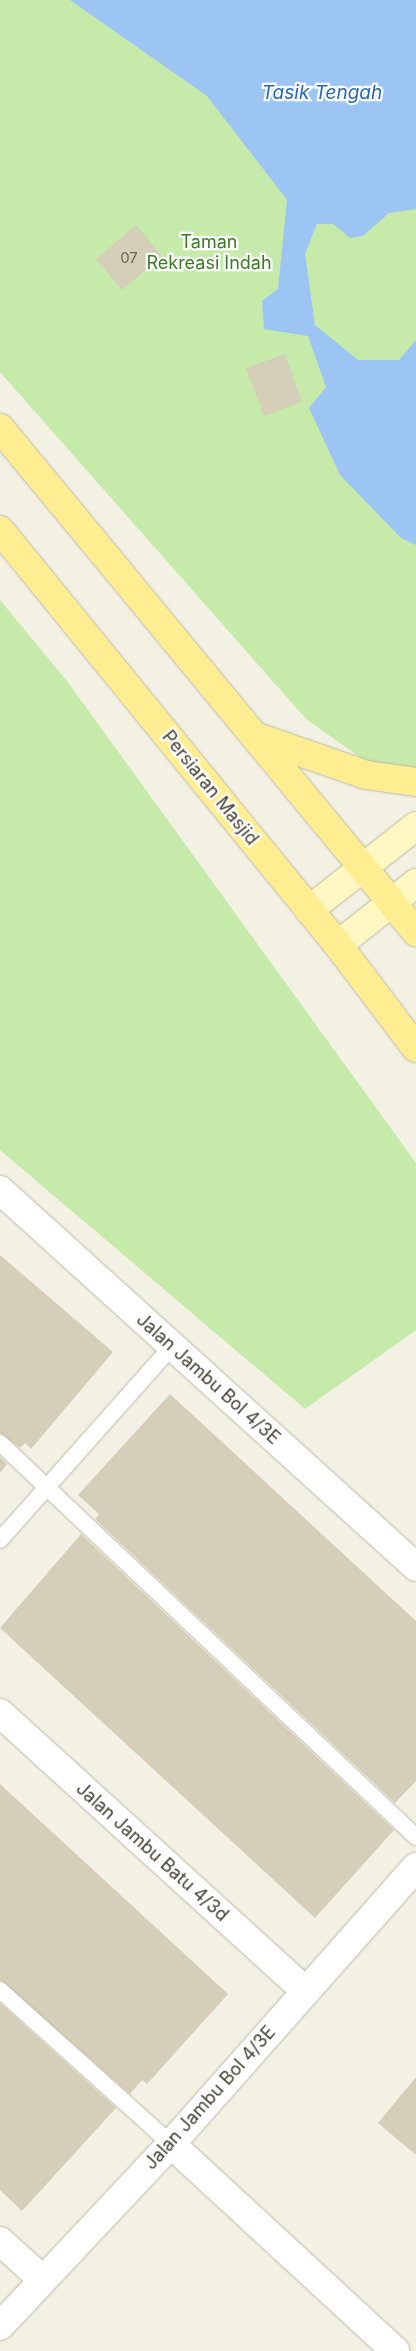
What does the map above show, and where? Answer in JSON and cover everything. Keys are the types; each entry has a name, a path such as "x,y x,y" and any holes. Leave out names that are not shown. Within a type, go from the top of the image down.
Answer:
{"main road":[{"path":"0,428 366,867 391,902 416,932"},
{"name":"Persiaran Masjid","path":"0,530 338,945 416,1048"},
{"path":"257,737 366,775 416,782"},
{"path":"309,910 416,826"},
{"path":"338,945 416,883"}],"street":[{"name":"Jalan Jambu Bol 4/3E","path":"0,1190 416,1567"},
{"name":"Jalan Jambu Batu 4/3d","path":"0,1713 305,1991"},
{"name":"Jalan Jambu Bol 4/3E","path":"0,2326 171,2144 416,1866"},
{"path":"171,2144 395,2351"},
{"path":"0,2241 44,2280"}],"lane":[{"path":"0,1540 172,1346"},
{"path":"0,1443 48,1486 416,1837"},
{"path":"0,1990 171,2144"}],"green space":[{"name":"Taman Rekreasi Indah","path":"0,0 416,0 416,775 364,760 306,719 0,372"},
{"path":"0,600 67,681 416,1163 416,1330 305,1409 0,1150"}],"water":[{"name":"Tasik Tengah","path":"70,0 416,0 416,209 389,213 363,236 350,238 333,224 317,224 305,254 315,325 358,360 399,360 416,340 416,545 401,538 340,475 309,408 326,387 308,336 264,329 262,301 278,289 287,200 207,96"}],"building":[{"path":"136,225 162,256 122,290 96,259"},
{"path":"285,354 302,402 264,416 246,368"},
{"path":"0,1255 113,1352 31,1449 25,1443 20,1448 0,1433"},
{"path":"170,1394 416,1621 416,1781 395,1803 95,1519 99,1514 78,1495"},
{"path":"0,1457 7,1464 0,1473"},
{"path":"81,1534 394,1830 315,1918 0,1628"},
{"path":"0,1784 228,1994 147,2084 142,2080 130,2094 0,1980"},
{"path":"0,2003 116,2108 22,2211 0,2190"},
{"path":"416,2077 416,2155 378,2123"}]}
